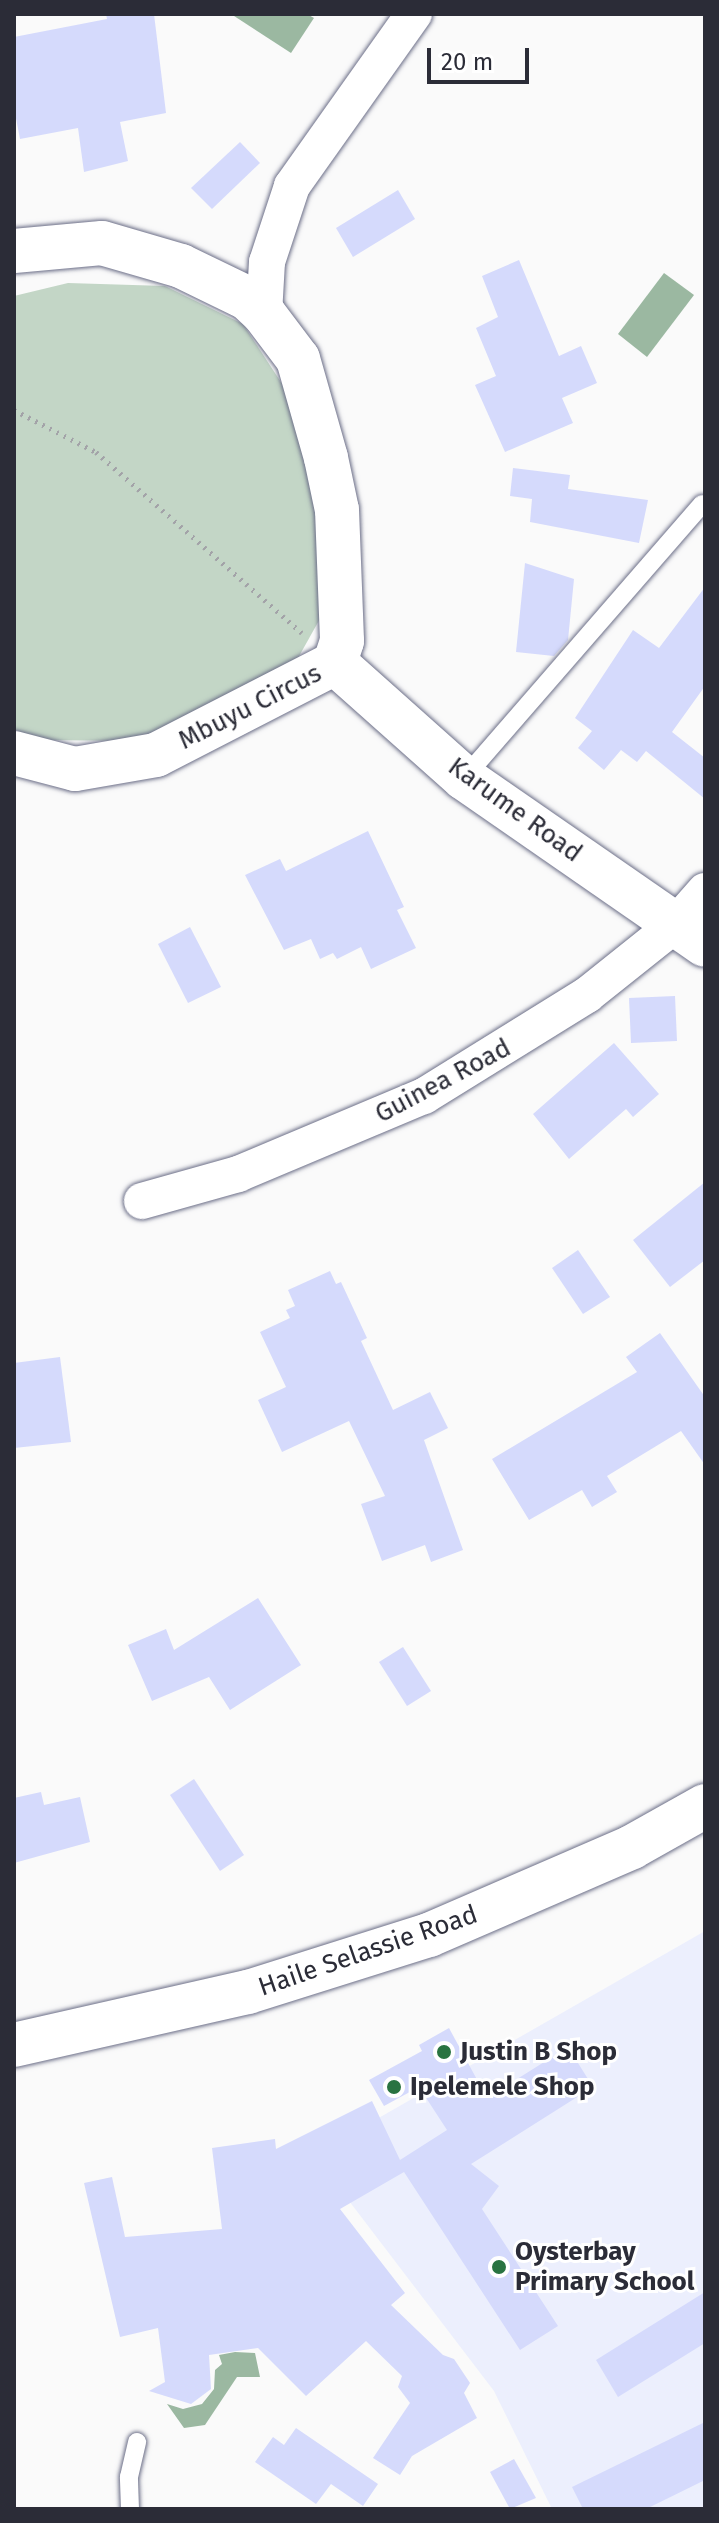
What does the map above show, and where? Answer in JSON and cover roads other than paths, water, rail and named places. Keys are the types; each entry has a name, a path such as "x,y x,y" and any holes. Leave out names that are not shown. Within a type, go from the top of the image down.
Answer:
{"street":[{"path":"264,314 267,262 292,186 414,14"},
{"name":"Mbuyu Circus","path":"14,251 102,243 181,266 247,298 264,314 298,359 337,510 342,641 335,663 156,755 75,769 14,753"},
{"name":"Karume Road","path":"335,663 464,778 690,934"},
{"name":"Guinea Road","path":"142,1201 252,1169 424,1096 690,934 705,891"},
{"name":"Haile Selassie Road","path":"14,2045 248,1992 429,1935 632,1847 705,1806"}],"lane":[{"path":"464,778 702,504"},
{"path":"130,2509 129,2477 137,2442"}],"place":[{"name":"Justin B Shop","path":"444,2052"},
{"name":"Ipelemele Shop","path":"394,2087"},
{"name":"Oysterbay Primary School","path":"499,2267"}]}
